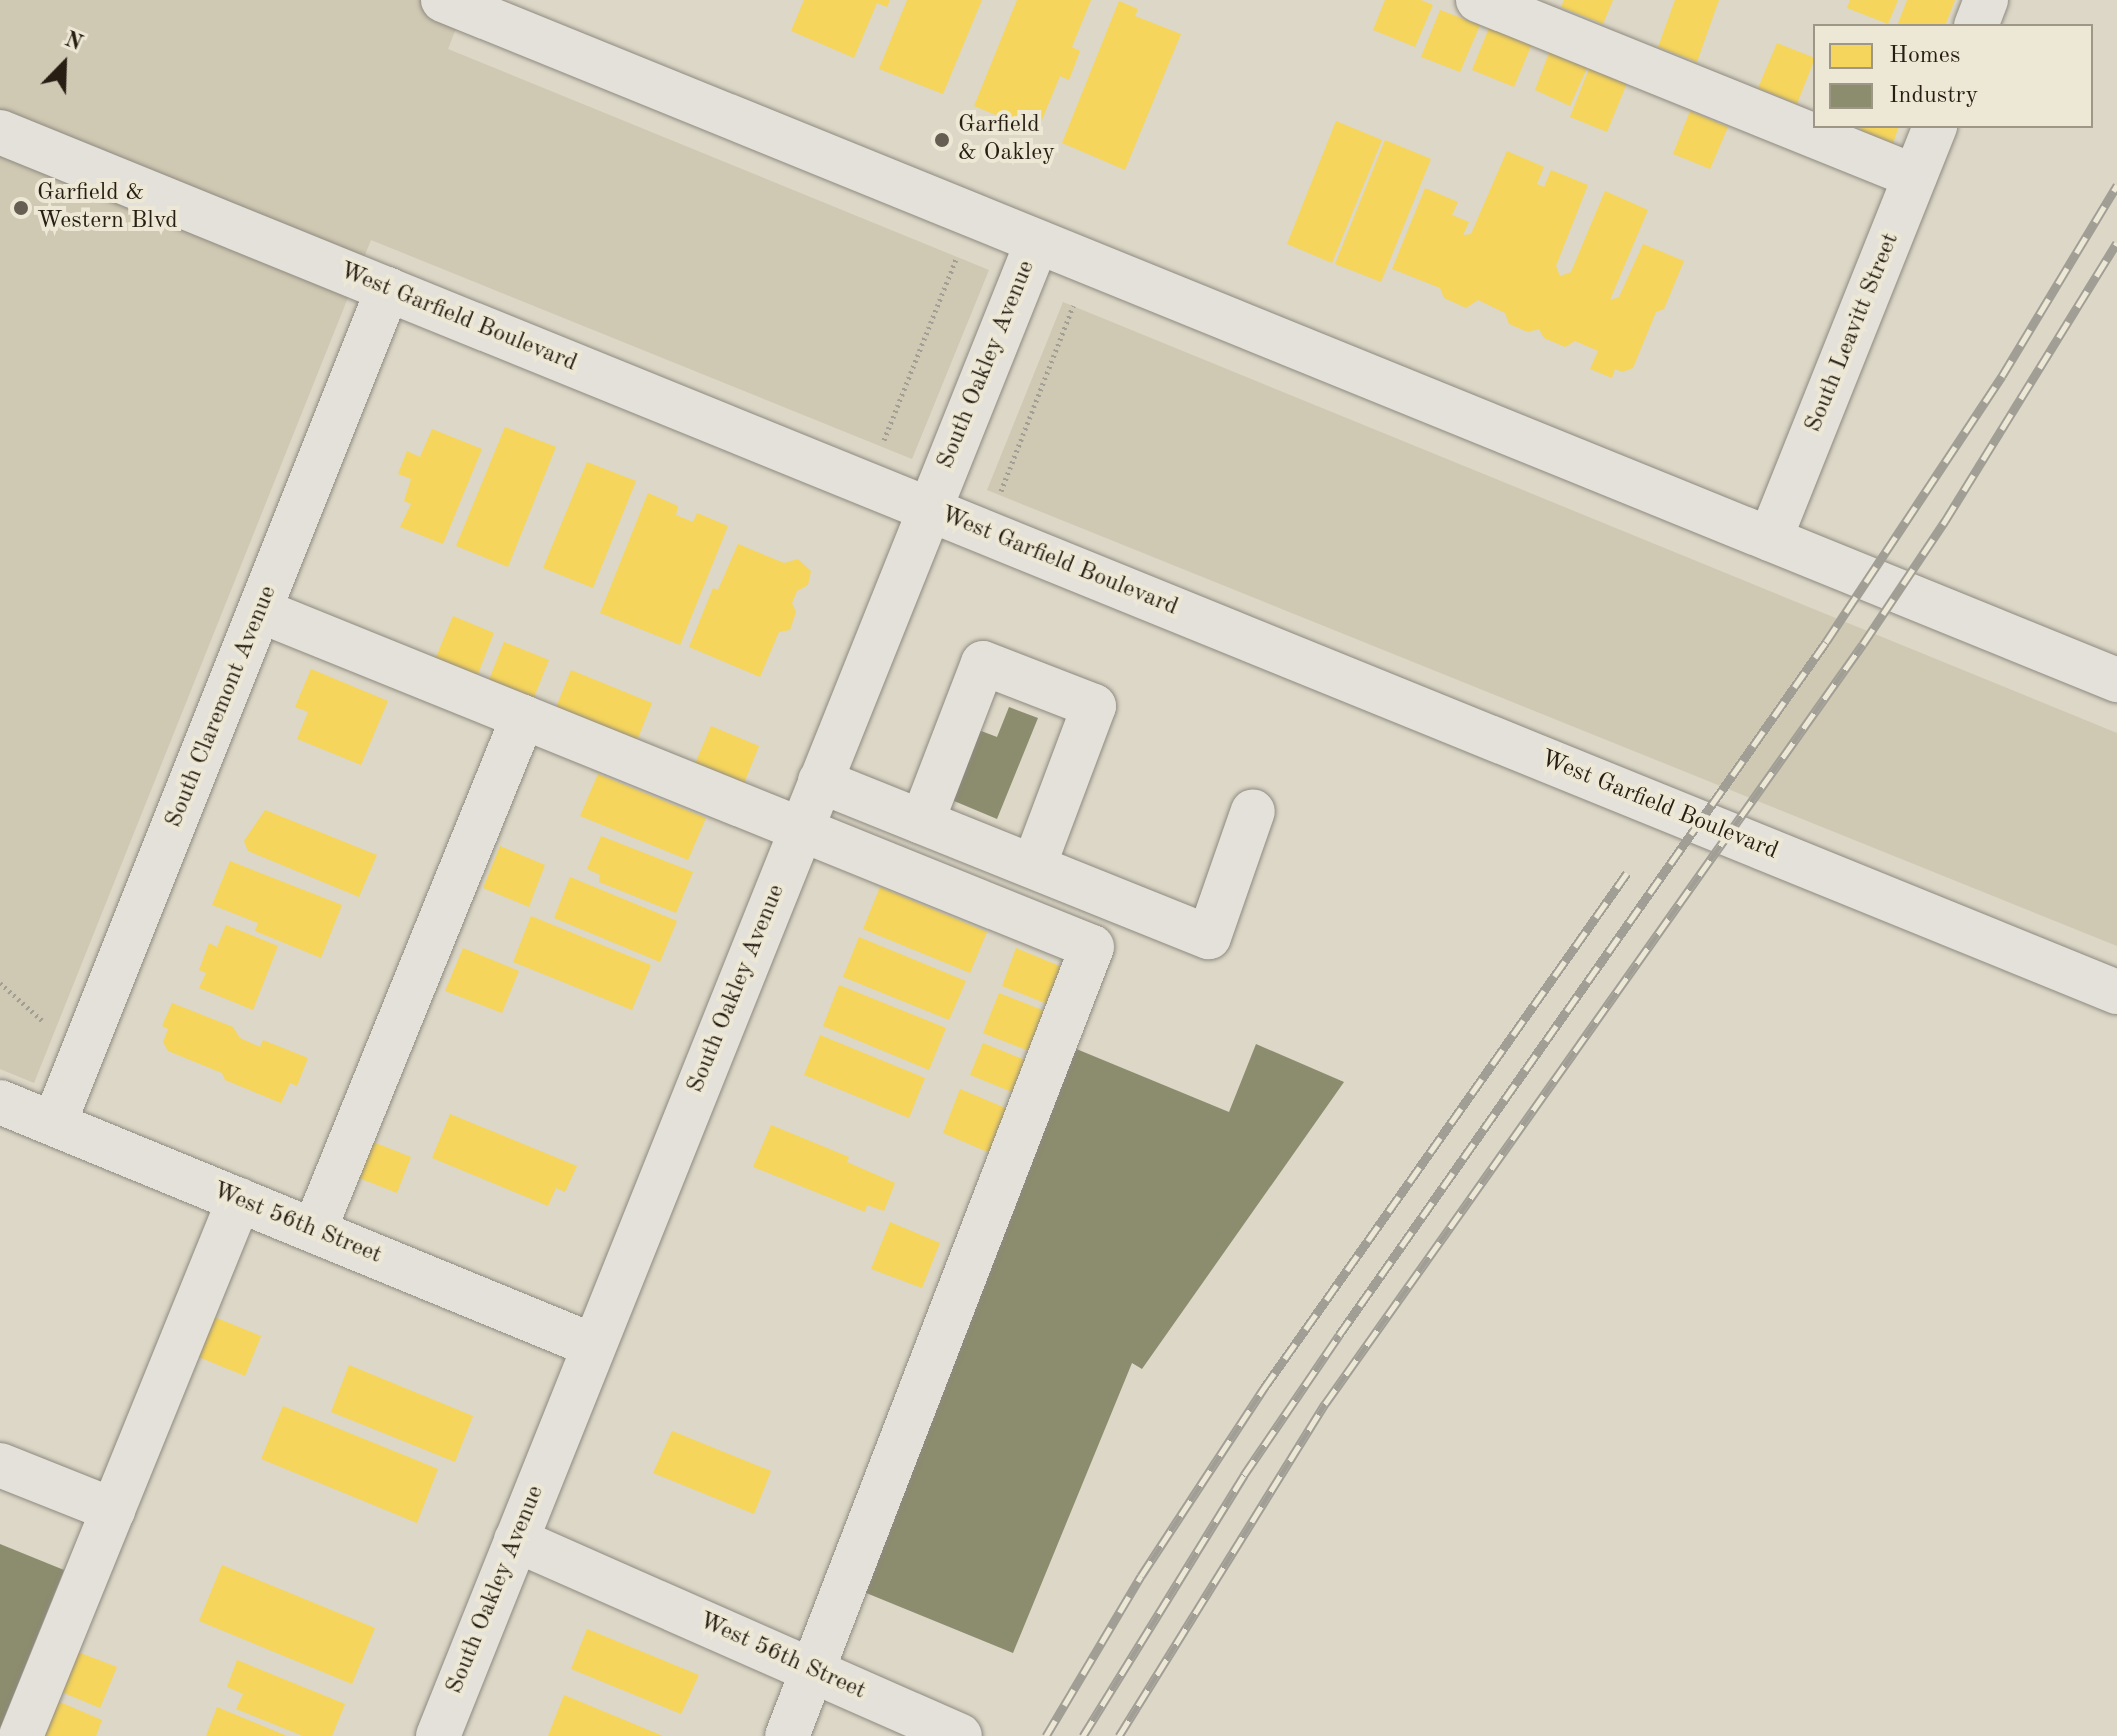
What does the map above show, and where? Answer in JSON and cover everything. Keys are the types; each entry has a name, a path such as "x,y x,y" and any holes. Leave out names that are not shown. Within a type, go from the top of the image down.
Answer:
{"street":[{"path":"443,0 502,11 1037,242 2117,680"},
{"path":"1478,0 1915,177"},
{"path":"1977,24 1986,0"},
{"name":"South Leavitt Street","path":"1770,539 1934,128"},
{"name":"West Garfield Boulevard","path":"0,132 2117,992"},
{"name":"South Oakley Avenue","path":"438,1736 1037,242"},
{"name":"South Claremont Avenue","path":"54,1124 388,289"},
{"path":"261,611 1092,947 787,1736"},
{"path":"922,822 983,663 1094,706 1034,866"},
{"path":"314,1231 523,717"},
{"path":"820,781 1209,937 1253,811"},
{"name":"West 56th Street","path":"0,1102 594,1346"},
{"path":"21,1736 239,1200"},
{"path":"0,1465 113,1510"},
{"name":"West 56th Street","path":"516,1540 960,1736"}],"path":[{"path":"884,440 962,244"},
{"path":"1001,492 1077,295"},
{"path":"0,983 54,1031"}],"shaded area":[{"path":"0,0 467,0 448,49 989,270 912,459 371,240 34,1083 0,1069"},
{"path":"1063,302 2117,733 2117,946 987,490"}],"building: Homes":[{"path":"804,0 890,0 887,7 877,3 854,58 791,31"},
{"path":"907,0 982,0 943,94 879,69"},
{"path":"1017,0 1091,0 1072,47 1080,51 1069,80 1060,76 1037,132 974,106"},
{"path":"1385,0 1421,0 1433,5 1415,47 1373,30"},
{"path":"1564,0 1613,0 1603,24 1561,7"},
{"path":"1675,0 1719,0 1697,62 1658,47"},
{"path":"1850,0 1898,0 1888,24 1847,8"},
{"path":"1907,0 1955,0 1946,24 1898,24"},
{"path":"1119,1 1138,9 1135,16 1181,34 1125,170 1062,143"},
{"path":"1440,10 1480,25 1460,72 1421,57"},
{"path":"1491,23 1533,41 1514,87 1472,70"},
{"path":"1777,43 1813,57 1797,104 1758,88"},
{"path":"1550,50 1588,66 1570,106 1535,90"},
{"path":"1590,66 1627,83 1607,132 1570,117"},
{"path":"1690,111 1728,127 1710,169 1673,154"},
{"path":"1336,121 1382,140 1332,263 1287,244"},
{"path":"1861,128 1898,128 1893,143"},
{"path":"1385,140 1431,159 1381,282 1335,264"},
{"path":"1507,151 1544,167 1537,184 1544,187 1551,170 1588,185 1556,266 1560,276 1571,272 1605,191 1648,210 1610,300 1619,297 1643,244 1684,261 1664,309 1656,312 1633,368 1622,372 1615,369 1612,378 1590,369 1598,351 1575,341 1565,347 1544,338 1539,329 1528,332 1509,324 1505,313 1478,300 1466,308 1444,298 1440,288 1392,269 1425,188 1458,202 1452,215 1469,222 1463,235 1471,234"},
{"path":"505,427 556,447 508,567 456,546"},
{"path":"432,429 482,449 443,544 400,527 411,504 404,501 411,479 398,474 407,451 420,457"},
{"path":"587,462 636,481 593,588 543,568"},
{"path":"648,493 678,506 676,515 693,522 697,513 728,526 680,645 600,613"},
{"path":"738,544 784,563 798,559 811,571 808,585 797,591 792,603 796,612 790,630 779,632 760,677 689,647 713,588 718,590"},
{"path":"453,616 494,633 476,679 434,662"},
{"path":"504,642 549,660 531,705 486,687"},
{"path":"311,669 388,701 361,765 297,739 308,712 295,707"},
{"path":"571,670 652,703 636,743 555,710"},
{"path":"711,726 759,746 741,791 692,771"},
{"path":"598,774 706,818 688,860 580,816"},
{"path":"265,810 377,855 359,897 248,851 244,841"},
{"path":"601,836 693,872 676,913 599,882 600,875 587,869"},
{"path":"500,846 545,865 529,907 483,888"},
{"path":"230,861 342,905 321,958 255,931 258,923 212,905"},
{"path":"570,877 677,921 660,962 554,918"},
{"path":"880,887 987,932 970,973 863,929"},
{"path":"531,916 651,965 632,1010 513,962"},
{"path":"226,925 278,946 253,1010 199,988 206,973 199,970 209,943 217,947"},
{"path":"859,937 966,981 949,1020 843,977"},
{"path":"463,948 519,971 502,1013 445,991"},
{"path":"1016,948 1062,967 1047,1004 1002,986"},
{"path":"839,985 946,1028 929,1070 823,1026"},
{"path":"999,993 1045,1011 1029,1051 983,1033"},
{"path":"172,1003 233,1027 240,1038 260,1047 263,1040 308,1058 297,1086 290,1083 281,1103 225,1080 222,1073 168,1051 163,1042 168,1029 162,1026"},
{"path":"820,1035 925,1078 909,1118 804,1075"},
{"path":"983,1043 1025,1060 1012,1092 970,1075"},
{"path":"960,1089 1008,1109 990,1153 943,1133"},
{"path":"450,1114 577,1166 565,1192 556,1188 548,1206 432,1158"},
{"path":"771,1125 849,1157 847,1162 895,1183 884,1211 867,1205 865,1212 753,1167"},
{"path":"368,1140 411,1157 397,1193 354,1176"},
{"path":"890,1222 940,1243 922,1288 871,1269"},
{"path":"212,1316 261,1336 245,1376 196,1356"},
{"path":"349,1365 473,1416 455,1462 331,1412"},
{"path":"283,1406 438,1469 417,1523 261,1459"},
{"path":"672,1431 771,1471 754,1514 653,1473"},
{"path":"222,1565 375,1628 352,1684 199,1621"},
{"path":"587,1629 699,1675 681,1714 571,1669"},
{"path":"75,1651 117,1667 100,1708 59,1691"},
{"path":"237,1660 345,1704 332,1736 303,1736 236,1709 243,1694 227,1687"},
{"path":"564,1695 663,1736 548,1736"},
{"path":"55,1700 102,1720 96,1736 40,1736"},
{"path":"217,1707 287,1736 206,1736"}],"building: Industry":[{"path":"1009,707 1038,718 997,819 947,798 976,729 997,737"},
{"path":"1256,1044 1344,1082 1142,1369 1132,1363 1013,1653 854,1588 1074,1048 1229,1112"},
{"path":"0,1544 64,1570 0,1728"}],"railway":[{"path":"1083,1736 1244,1475 1339,1335 1826,642 2002,376 2117,185"},
{"path":"1119,1736 1325,1404 1863,644 1945,521 2117,243"},
{"path":"1046,1736 1141,1576 1264,1388 1627,873"}],"place":[{"name":"Garfield & Oakley","path":"942,140"},
{"name":"Garfield & Western Blvd","path":"21,208"}]}
